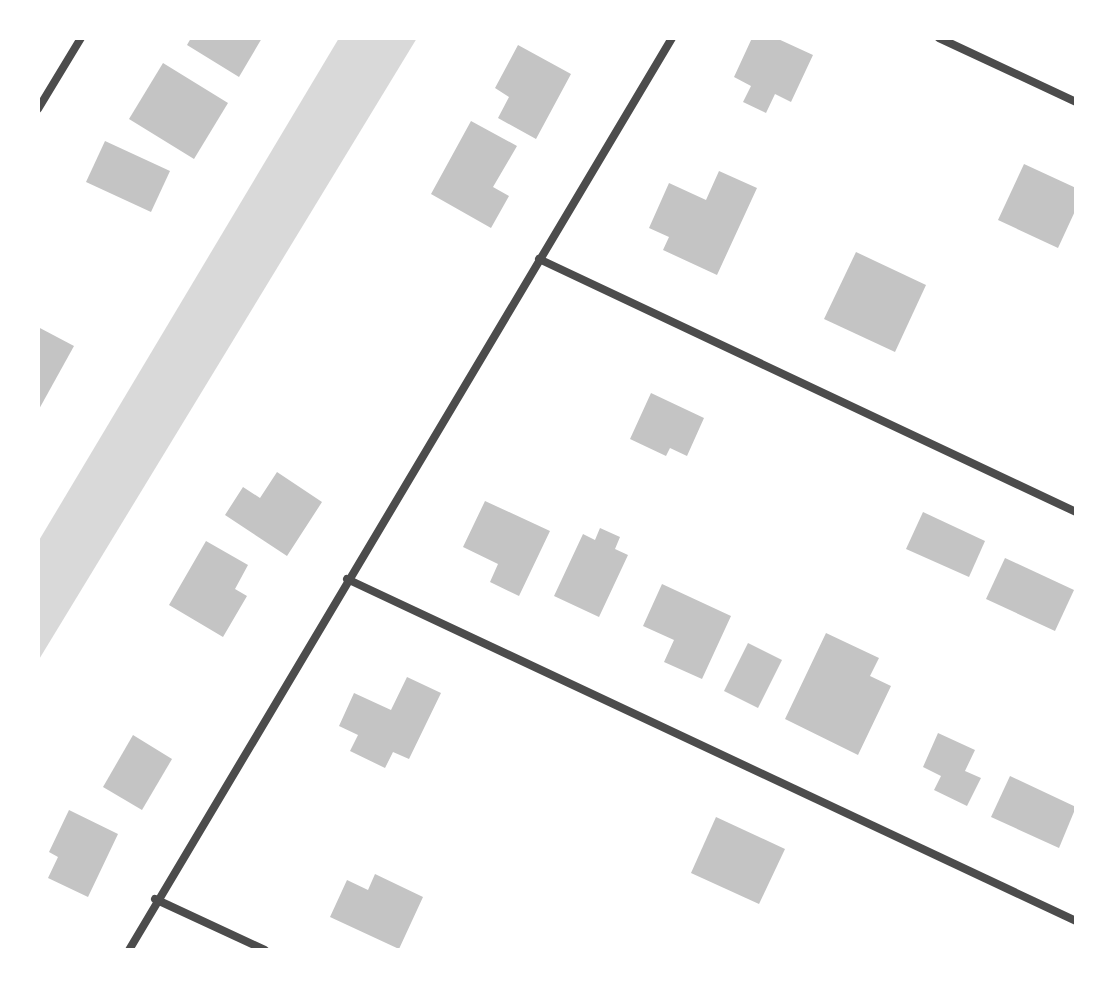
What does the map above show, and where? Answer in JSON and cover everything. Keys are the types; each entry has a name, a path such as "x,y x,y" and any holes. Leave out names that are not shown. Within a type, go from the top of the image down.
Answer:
{"street":[{"path":"38,109 81,38"},
{"path":"129,950 155,899 672,38"},
{"path":"939,38 1076,102"},
{"path":"539,259 1076,512"},
{"path":"347,579 1076,921"},
{"path":"155,899 265,950"}],"shaded area":[{"path":"339,38 417,38 38,661 38,542"}],"building":[{"path":"191,38 262,38 239,77 187,45"},
{"path":"752,38 776,38 813,55 791,102 775,94 766,113 743,102 751,86 734,77"},
{"path":"518,45 571,74 536,139 498,118 509,97 495,88"},
{"path":"163,63 228,103 194,159 129,119"},
{"path":"471,121 517,146 493,187 509,196 491,228 431,194"},
{"path":"105,141 170,171 151,212 86,182"},
{"path":"1024,164 1076,188 1076,209 1058,248 998,220"},
{"path":"719,171 757,188 717,275 663,250 669,237 649,228 669,183 706,200"},
{"path":"856,252 926,285 895,352 824,319"},
{"path":"38,327 74,346 38,411"},
{"path":"651,393 704,418 687,456 670,448 666,456 630,439"},
{"path":"277,472 322,502 287,556 225,515 243,487 260,498"},
{"path":"485,501 550,531 519,596 490,582 498,564 463,547"},
{"path":"923,512 985,541 969,577 906,549"},
{"path":"600,528 620,537 615,549 628,555 599,617 554,596 583,534 595,540"},
{"path":"206,541 248,565 235,589 247,596 223,637 169,605"},
{"path":"1005,558 1074,590 1055,631 986,599"},
{"path":"662,584 731,616 702,679 664,662 674,640 643,626"},
{"path":"826,633 879,658 870,676 891,686 858,755 785,719"},
{"path":"748,643 782,660 758,708 724,691"},
{"path":"407,677 441,693 409,759 393,752 385,768 350,751 358,735 339,726 354,693 391,710"},
{"path":"938,733 975,750 965,771 981,778 967,806 934,790 941,776 923,767"},
{"path":"133,735 172,759 142,810 103,787"},
{"path":"1010,776 1076,807 1059,848 991,817"},
{"path":"69,810 118,834 88,897 48,878 58,857 49,852"},
{"path":"716,817 785,849 759,904 691,873"},
{"path":"375,874 423,897 399,949 330,917 347,880 368,890"}]}
